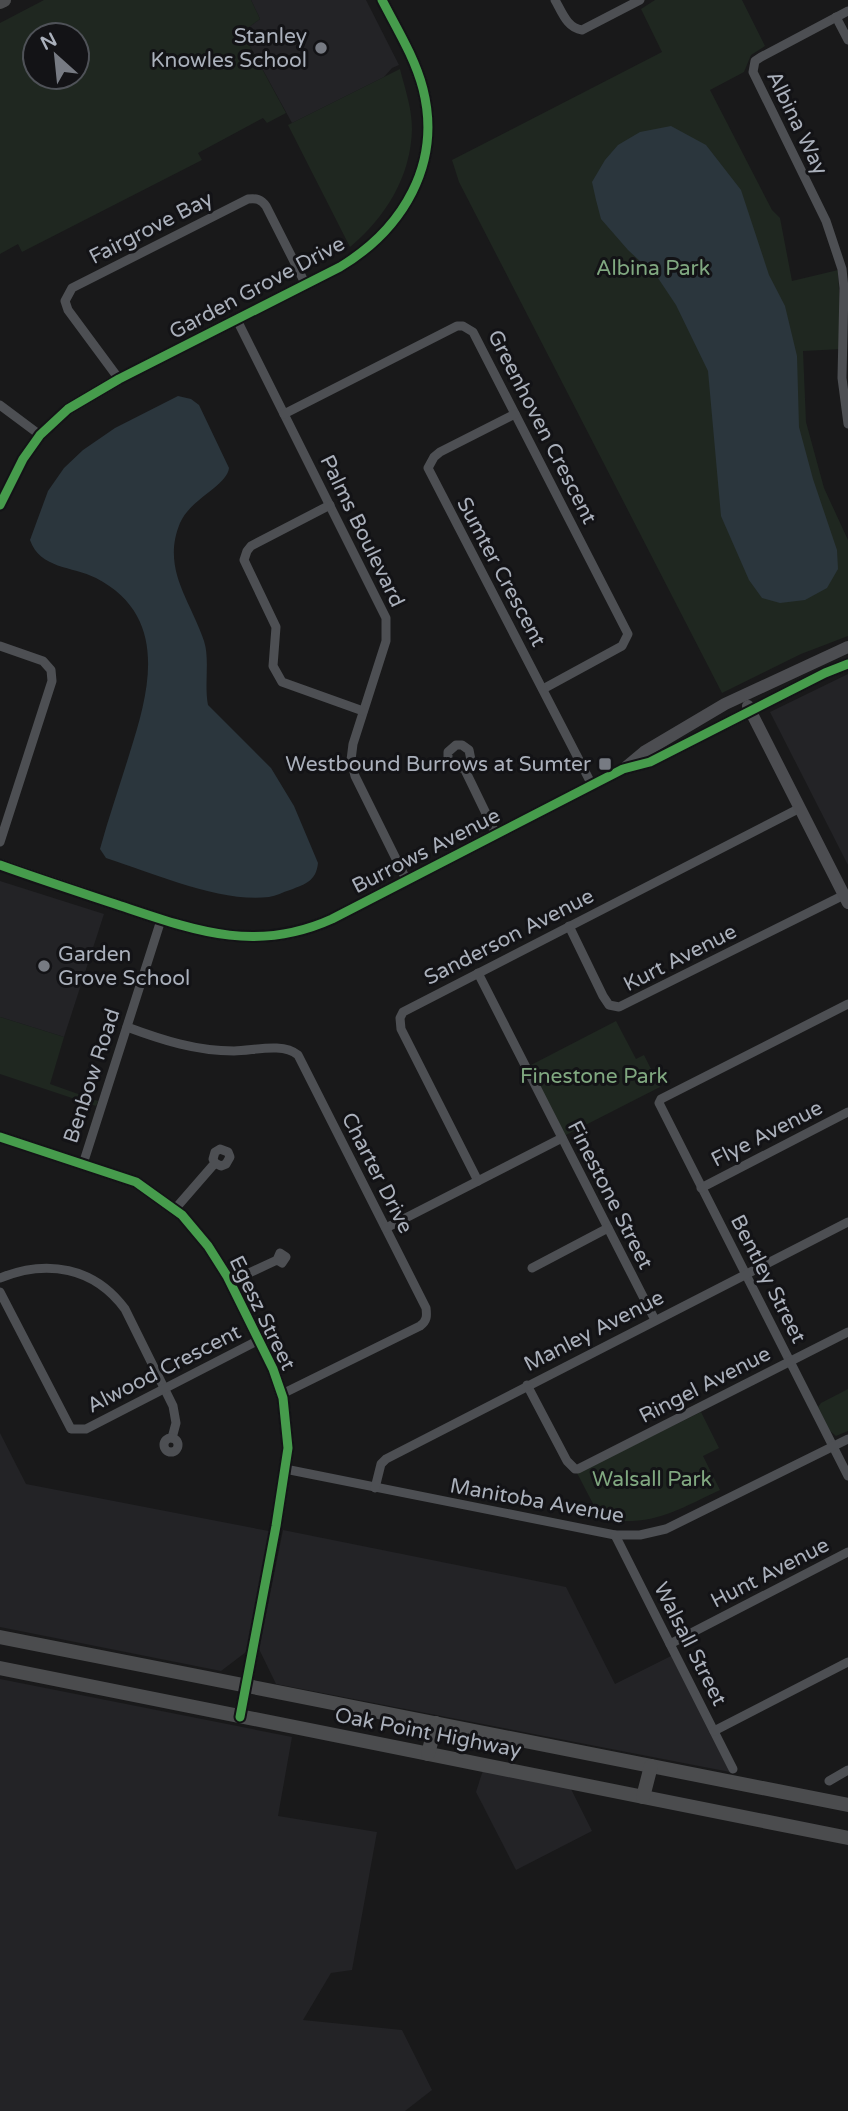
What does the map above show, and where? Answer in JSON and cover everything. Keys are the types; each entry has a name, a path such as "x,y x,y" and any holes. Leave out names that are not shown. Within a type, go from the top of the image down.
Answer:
{"main road":[{"name":"Oak Point Highway","path":"0,1637 848,1805"},
{"name":"Oak Point Highway","path":"0,1668 848,1838"},
{"path":"428,1754 436,1723"},
{"path":"643,1797 651,1766"}],"street":[{"path":"555,0 570,25 582,30 640,0"},
{"name":"Garden Grove Drive","path":"0,505 14,473 40,435 68,409 119,379 352,260 377,240 404,208 420,173 428,127 422,86 388,2"},
{"name":"Albina Way","path":"848,11 761,57 755,61 753,72 826,221 842,269 846,301 842,378 848,424"},
{"path":"836,17 848,40"},
{"name":"Fairgrove Bay","path":"119,379 68,310 65,301 72,288 248,199 254,198 266,206 306,285"},
{"name":"Palms Boulevard","path":"237,320 386,618 386,641 353,744 351,760 355,776 407,881"},
{"name":"Greenhoven Crescent","path":"284,414 457,326 463,326 473,332 628,634 622,646 543,690"},
{"path":"0,405 40,435"},
{"name":"Sumter Crescent","path":"515,414 440,452 434,457 429,468 592,785"},
{"path":"330,505 251,546 244,560 276,627 273,659 278,677 288,686 363,711"},
{"path":"0,646 43,661 51,670 52,681 0,842"},
{"name":"Burrows Avenue","path":"623,769 644,751 743,696 848,647"},
{"name":"Burrows Avenue","path":"0,865 208,934 271,936 320,924 623,769 650,762 825,673 848,664"},
{"path":"743,696 846,899"},
{"path":"464,768 496,834"},
{"name":"Sanderson Avenue","path":"478,1181 399,1023 403,1012 800,808"},
{"name":"Kurt Avenue","path":"569,926 603,996 609,1004 619,1007 846,899"},
{"name":"Benbow Road","path":"83,1164 161,920"},
{"name":"Finestone Street","path":"478,973 655,1320"},
{"name":"Bentley Street","path":"848,1004 661,1099 659,1103 848,1476"},
{"name":"Charter Drive","path":"127,1027 167,1042 210,1050 286,1048 298,1055 426,1308 425,1322 282,1394"},
{"name":"Flye Avenue","path":"701,1188 848,1112"},
{"name":"Egesz Street","path":"0,1137 136,1182 175,1209 208,1246 230,1282 273,1369 282,1394 288,1448 240,1717"},
{"path":"386,1228 562,1138"},
{"path":"175,1209 215,1163"},
{"name":"Manley Avenue","path":"375,1488 381,1464 386,1459 848,1222"},
{"path":"532,1268 608,1228"},
{"path":"230,1282 277,1260"},
{"path":"0,1278 30,1268 68,1270 96,1281 117,1298 166,1389 176,1415 173,1438"},
{"name":"Alwood Crescent","path":"0,1292 71,1429 86,1429 259,1340"},
{"name":"Ringel Avenue","path":"527,1385 567,1461 578,1469 848,1332"},
{"name":"Manitoba Avenue","path":"285,1469 615,1535 639,1535 666,1529 848,1438"},
{"name":"Walsall Street","path":"615,1535 733,1769"},
{"name":"Hunt Avenue","path":"670,1644 848,1552"},
{"path":"714,1731 848,1662"},
{"path":"828,1781 848,1770"}],"shaded area":[{"name":"Stanley Knowles School","path":"251,0 366,0 399,65 384,77 292,123 242,32 260,19"},
{"path":"671,126 706,145 741,190 769,275 785,306 797,356 799,427 837,550 838,569 827,588 805,600 780,603 762,598 749,580 721,516 708,371 676,305 658,278 628,250 601,219 592,182 605,160 618,145 640,132"},
{"path":"178,396 191,399 199,405 229,468 222,481 185,514 175,540 174,555 180,584 206,648 208,705 271,768 294,806 318,863 315,874 305,884 269,897 229,896 208,891 106,858 100,849 143,704 148,656 144,633 135,612 119,594 96,578 49,562 41,556 30,540 48,491 64,468 83,450 115,428"},
{"path":"848,674 848,865 770,712"},
{"name":"Garden Grove School","path":"0,881 104,914 64,1037 0,1017"},
{"path":"0,1433 26,1484 274,1532 250,1649 221,1671 0,1627"},
{"path":"283,1530 566,1587 615,1684 673,1655 730,1772 276,1684 259,1649"},
{"path":"0,1679 292,1737 278,1816 377,1832 352,1970 331,1973 303,2020 402,2030 432,2090 405,2111 0,2111"},
{"path":"483,1770 571,1789 592,1831 516,1870 476,1792"}],"green space":[{"path":"44,0 251,0 260,19 242,32 286,113 267,123 263,118 198,153 202,160 22,252 18,244 0,254 0,23"},
{"name":"Albina Park","path":"655,0 742,0 765,46 751,55 744,72 710,90 772,210 780,218 792,281 838,270 842,349 803,351 806,422 824,488 848,540 848,636 801,654 722,693 459,182 452,160 662,52 641,9"},
{"path":"400,69 412,121 407,163 385,209 375,223 350,247 288,125"},
{"path":"0,1017 64,1037 50,1084 98,1101 96,1106 0,1074"},
{"name":"Finestone Park","path":"616,1021 636,1059 644,1055 660,1087 564,1136 529,1066"},
{"path":"848,1389 848,1431 836,1436 830,1431 818,1407"},
{"name":"Walsall Park","path":"701,1412 719,1448 703,1456 720,1490 676,1511 650,1519 601,1519 577,1473"}],"cycle path":[{"path":"0,505 23,459 40,435 68,409 119,379 340,267 362,252 399,214 422,168 427,143 427,117 423,89 415,66 382,0"},
{"path":"0,865 198,930 250,937 304,929 332,919 623,769 650,762 825,673 848,664"},
{"path":"0,1137 136,1182 182,1215 208,1246 227,1276 273,1369 283,1398 288,1448 240,1717"}],"place":[{"name":"Stanley Knowles School","path":"321,48"},
{"name":"Westbound Burrows at Sumter","path":"605,764"},
{"name":"Garden Grove School","path":"44,966"}]}
